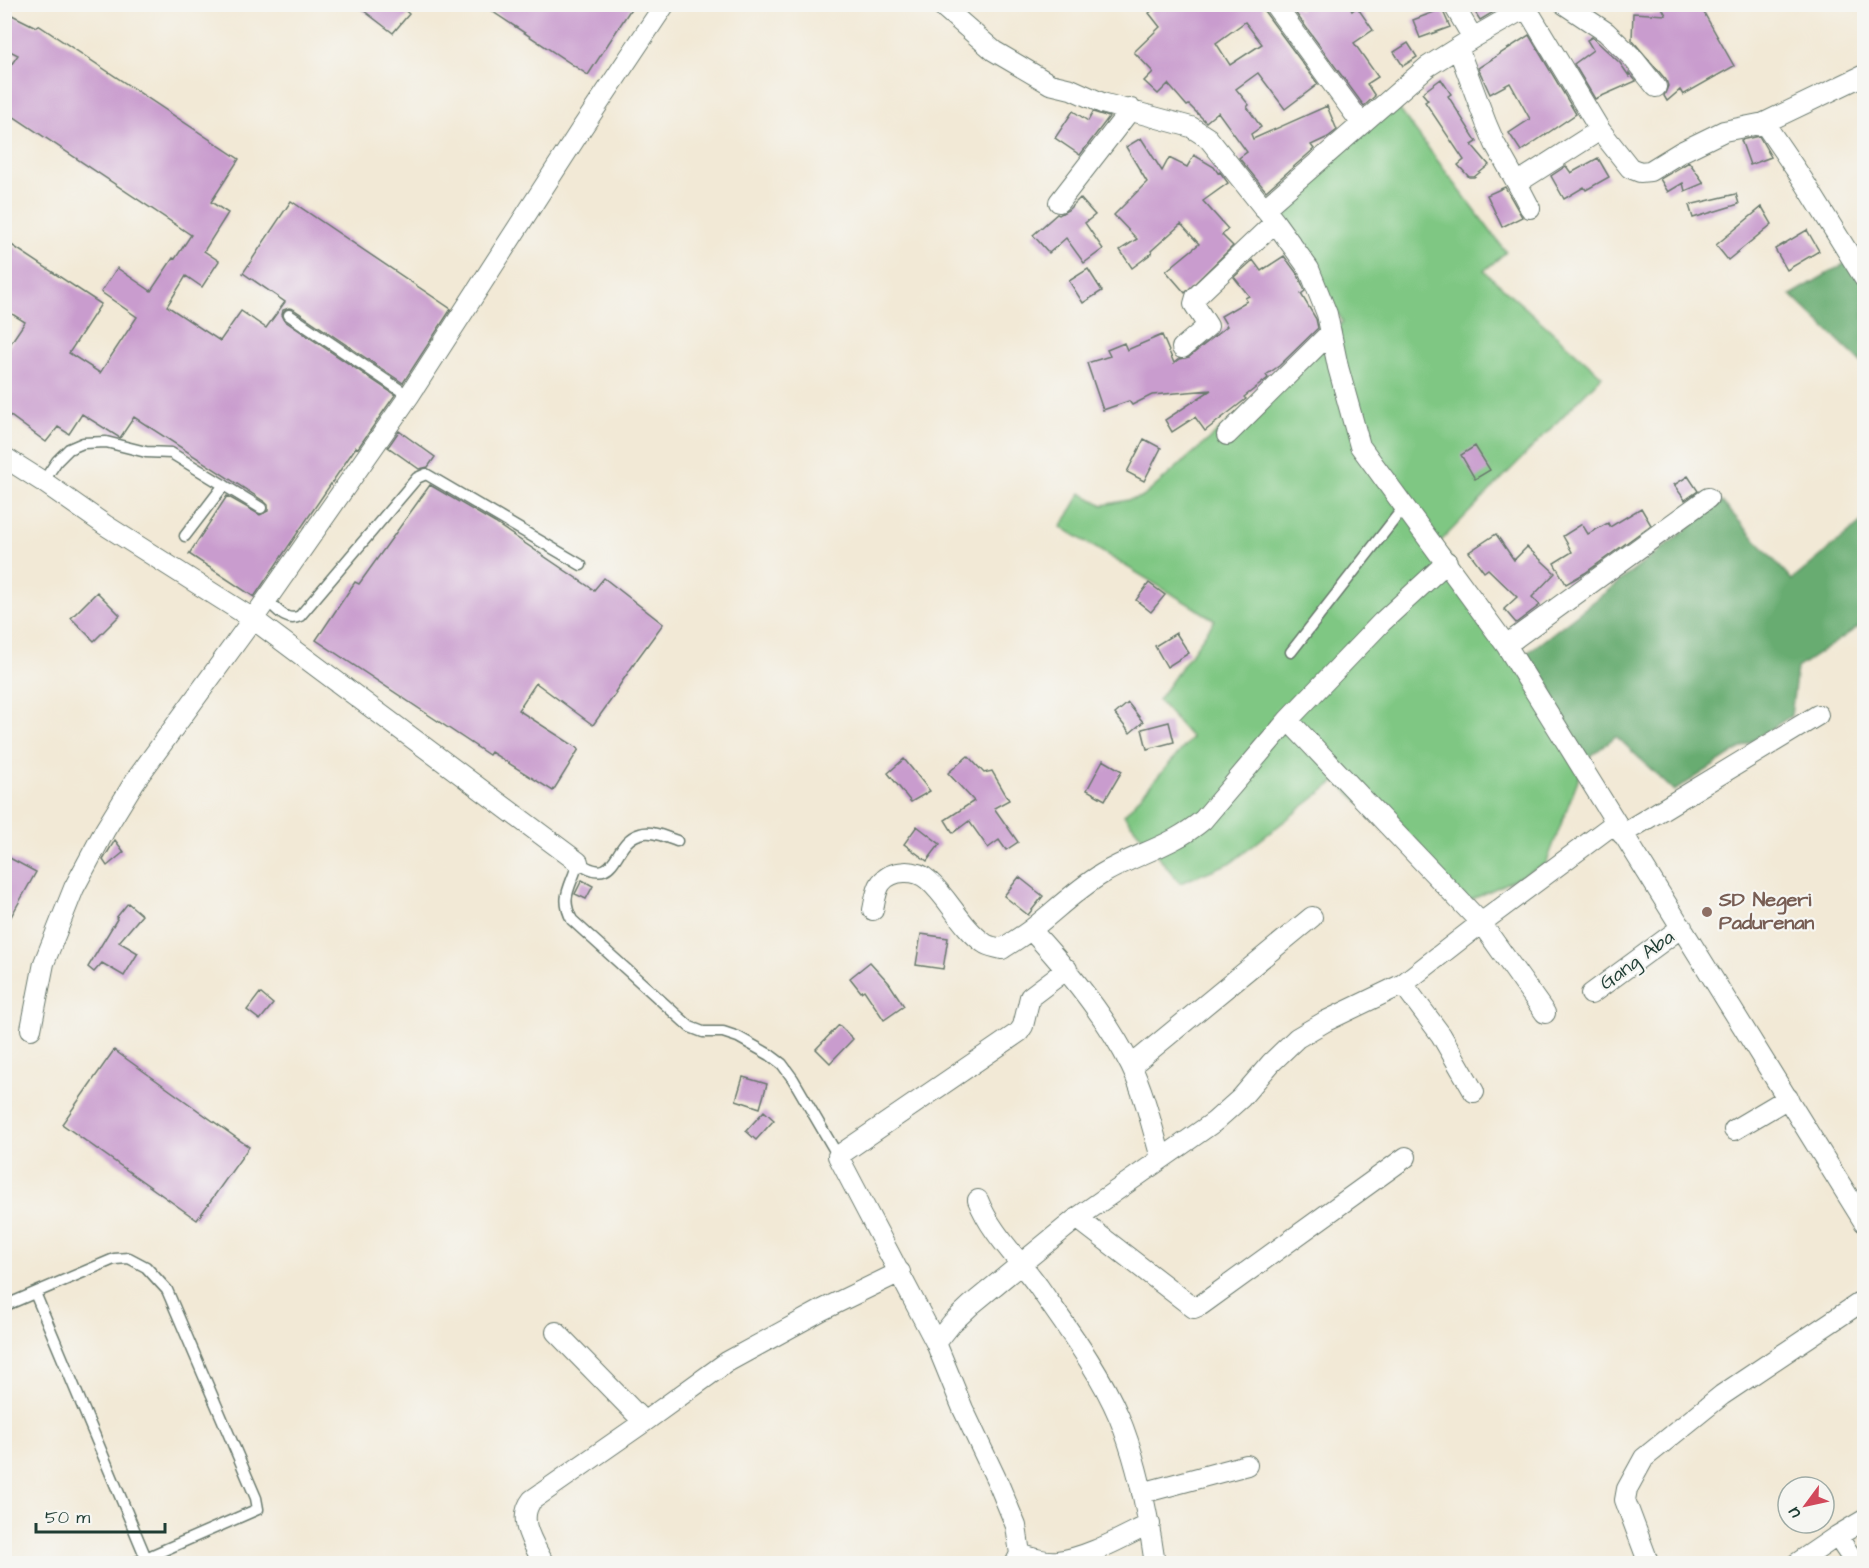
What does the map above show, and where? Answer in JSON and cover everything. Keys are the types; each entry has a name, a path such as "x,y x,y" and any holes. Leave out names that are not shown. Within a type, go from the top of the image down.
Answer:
{"street":[{"path":"31,1029 44,963 74,888 135,781 267,600 409,396 665,4"},
{"path":"940,4 994,51 1050,84 1071,89 1102,103 1131,109 1201,132 1270,216 1309,268 1327,314 1338,367 1360,446 1506,645 1864,1218"},
{"path":"1274,4 1362,124"},
{"path":"1453,4 1466,43 1486,123 1530,208"},
{"path":"1564,4 1606,32 1632,57 1656,87"},
{"path":"1182,348 1208,326 1194,304 1196,297 1270,216 1362,124 1427,67 1530,7 1600,130 1630,168 1640,172 1650,171 1681,152 1724,131 1764,123 1864,75"},
{"path":"1059,202 1131,109"},
{"path":"1764,123 1803,180 1864,278"},
{"path":"1517,183 1600,130"},
{"path":"1227,435 1331,332"},
{"path":"4,457 105,525 253,619 578,862"},
{"path":"1506,645 1708,498"},
{"path":"873,910 875,896 881,883 889,876 905,872 917,873 929,880 962,922 985,945 1002,949 1031,930 1089,881 1114,867 1169,844 1203,820 1288,720 1382,622 1447,562"},
{"path":"936,1343 952,1323 1077,1218 1214,1122 1241,1098 1271,1063 1297,1038 1326,1021 1403,984 1481,923 1619,828 1818,715"},
{"path":"1288,720 1481,923 1545,1013"},
{"path":"1131,1066 1312,917"},
{"name":"Gang Aba","path":"1591,994 1682,927"},
{"path":"1031,930 1067,969 1109,1028 1131,1066 1145,1103 1161,1158"},
{"path":"1067,969 1030,997 1023,1026 1018,1032 838,1156 936,1343 963,1410 1016,1526 1017,1559 1058,1561 1083,1554 1150,1524"},
{"path":"1403,984 1441,1035 1474,1092"},
{"path":"1734,1130 1788,1098"},
{"path":"1077,1218 1194,1308 1202,1305 1406,1157"},
{"path":"978,1200 992,1226 1074,1337 1101,1380 1120,1418 1150,1524 1155,1563"},
{"path":"544,1563 526,1528 525,1512 538,1495 727,1362 822,1310 900,1272"},
{"path":"1649,1563 1625,1500 1627,1489 1644,1458 1722,1395 1864,1300"},
{"path":"556,1332 644,1422"},
{"path":"1142,1493 1247,1465"},
{"path":"1796,1563 1864,1520"},
{"path":"1837,1536 1856,1563"}],"lane":[{"path":"289,315 409,396"},
{"path":"45,483 57,461 69,449 82,443 106,442 146,452 171,453 261,508"},
{"path":"267,600 287,618 294,619 300,616 417,478 426,474 581,566"},
{"path":"186,536 225,485"},
{"path":"1291,652 1404,507"},
{"path":"677,841 651,832 640,833 626,843 610,866 603,870 590,871 578,862 565,901 572,920 690,1027 703,1032 723,1032 738,1037 782,1064 838,1156"},
{"path":"4,1306 114,1259 129,1258 147,1267 167,1290 256,1498 258,1509 132,1563"},
{"path":"35,1293 146,1558"}],"green space":[{"path":"1396,105 1506,252 1484,271 1602,376 1440,542 1585,761 1546,864 1469,901 1336,781 1232,862 1180,883 1124,815 1192,738 1158,700 1215,620 1061,527 1081,493 1103,505 1143,497 1343,322 1278,210"},
{"path":"1864,252 1864,365 1791,295"},
{"path":"1864,493 1864,623 1797,668 1791,716 1674,791 1616,736 1585,761 1517,661 1722,502 1792,580 1863,521"}],"building":[{"path":"355,4 398,4 409,14 393,33"},
{"path":"481,4 634,4 588,75"},
{"path":"1160,4 1262,4 1264,11 1318,84 1285,109 1258,73 1236,89 1249,105 1247,107 1261,127 1251,134 1253,139 1327,106 1337,130 1311,145 1314,149 1266,191 1239,158 1247,152 1218,112 1206,122 1189,105 1187,106 1168,84 1158,94 1144,81 1153,72 1134,52 1160,27 1149,13","holes":["1245,22 1262,44 1230,65 1216,43"]},
{"path":"1289,4 1295,4 1298,10 1308,4 1348,4 1352,11 1357,7 1373,30 1354,43 1378,77 1367,84 1375,96 1364,106"},
{"path":"1470,4 1507,4 1480,20"},
{"path":"1660,4 1699,4 1734,66 1683,95 1680,90 1667,101 1664,96 1668,86 1666,80 1632,40 1633,13 1666,15"},
{"path":"1442,9 1450,27 1420,38 1413,20"},
{"path":"4,11 36,27 38,25 239,159 211,202 228,213 204,251 219,261 202,287 186,276 167,306 220,341 241,311 266,328 285,302 243,273 291,201 451,309 403,383 293,309 283,310 282,315 285,321 395,395 358,448 356,447 254,597 189,554 227,496 260,515 268,511 268,505 265,502 134,417 120,438 82,414 69,434 58,427 46,442 4,411 4,353 25,322 4,309 4,240 101,304 69,353 100,373 137,317 101,292 117,268 151,291 191,235 4,110 4,75 18,55 4,48"},
{"path":"1529,35 1576,114 1521,151 1509,133 1530,119 1510,83 1490,94 1478,68"},
{"path":"1592,37 1636,81 1595,99 1574,64 1593,50 1587,40"},
{"path":"1408,43 1417,57 1403,66 1394,52"},
{"path":"1441,79 1451,94 1448,96 1477,142 1472,145 1489,165 1474,177 1469,177 1458,165 1464,160 1425,102 1428,100 1422,93"},
{"path":"1073,111 1088,121 1093,112 1109,117 1080,155 1055,138"},
{"path":"1759,136 1771,157 1750,165 1741,140"},
{"path":"1141,138 1162,171 1169,158 1187,167 1194,155 1214,167 1228,183 1203,201 1228,229 1222,235 1233,246 1185,293 1166,271 1199,244 1181,224 1151,251 1152,253 1132,268 1120,250 1137,239 1114,215 1147,182 1126,147"},
{"path":"1598,158 1609,177 1586,190 1584,187 1564,199 1551,176 1566,166 1571,173"},
{"path":"1689,162 1704,183 1685,191 1683,183 1668,192 1660,179"},
{"path":"1505,187 1522,217 1502,227 1487,195"},
{"path":"1736,194 1739,204 1693,218 1689,205"},
{"path":"1080,198 1095,215 1085,223 1103,249 1084,263 1066,238 1049,253 1033,235 1057,214 1068,210"},
{"path":"1762,207 1772,224 1728,260 1716,245"},
{"path":"1807,230 1819,251 1787,270 1775,249"},
{"path":"1284,256 1298,275 1305,291 1301,294 1316,319 1318,328 1279,366 1266,375 1268,378 1244,397 1246,399 1205,431 1195,417 1172,432 1165,420 1211,390 1152,395 1132,405 1129,401 1103,410 1087,363 1110,356 1107,350 1124,343 1127,350 1162,335 1174,363 1179,359 1189,357 1227,326 1221,316 1247,301 1245,298 1249,296 1234,277 1253,260 1261,271"},
{"path":"1088,269 1102,291 1083,303 1069,281"},
{"path":"399,431 435,457 428,467 419,469 388,447"},
{"path":"1144,439 1161,448 1144,481 1127,472"},
{"path":"1475,446 1490,470 1475,479 1461,455"},
{"path":"1688,476 1698,491 1685,500 1674,485"},
{"path":"430,485 495,523 594,590 604,578 663,624 593,725 536,683 518,710 579,749 553,791 491,752 489,755 316,640 355,582 359,584"},
{"path":"1641,508 1651,525 1566,584 1554,563 1572,552 1563,536 1582,524 1588,534 1608,523 1610,527"},
{"path":"1496,534 1514,560 1527,547 1555,573 1532,597 1540,605 1516,623 1504,609 1517,597 1488,569 1484,572 1469,552"},
{"path":"1149,583 1165,595 1151,612 1136,600"},
{"path":"97,592 120,615 94,641 71,618"},
{"path":"1176,633 1189,653 1167,667 1155,646"},
{"path":"1128,703 1143,722 1130,733 1115,714"},
{"path":"1169,722 1174,742 1147,749 1142,729"},
{"path":"968,756 984,773 992,771 1009,800 994,808 1018,842 1006,850 999,840 988,848 969,821 953,833 945,820 974,801 948,773"},
{"path":"904,759 930,791 911,802 888,773"},
{"path":"1103,760 1122,771 1105,800 1087,790"},
{"path":"917,826 940,844 927,861 904,844"},
{"path":"115,840 124,852 107,866 103,860"},
{"path":"4,855 36,872 4,929"},
{"path":"1019,877 1043,896 1028,915 1004,896"},
{"path":"582,880 593,886 586,899 575,894"},
{"path":"128,903 142,915 119,942 138,953 124,976 102,963 94,972 88,967 116,918"},
{"path":"921,934 948,938 943,969 916,965"},
{"path":"870,962 889,983 904,1006 884,1020 864,990 861,992 850,978"},
{"path":"260,993 273,1004 260,1020 247,1010"},
{"path":"839,1025 853,1039 830,1063 816,1049"},
{"path":"114,1050 249,1147 197,1220 62,1124"},
{"path":"743,1077 767,1084 760,1108 736,1100"},
{"path":"764,1111 774,1120 756,1140 746,1131"}],"place":[{"name":"SD Negeri Padurenan","path":"1707,912"}]}
